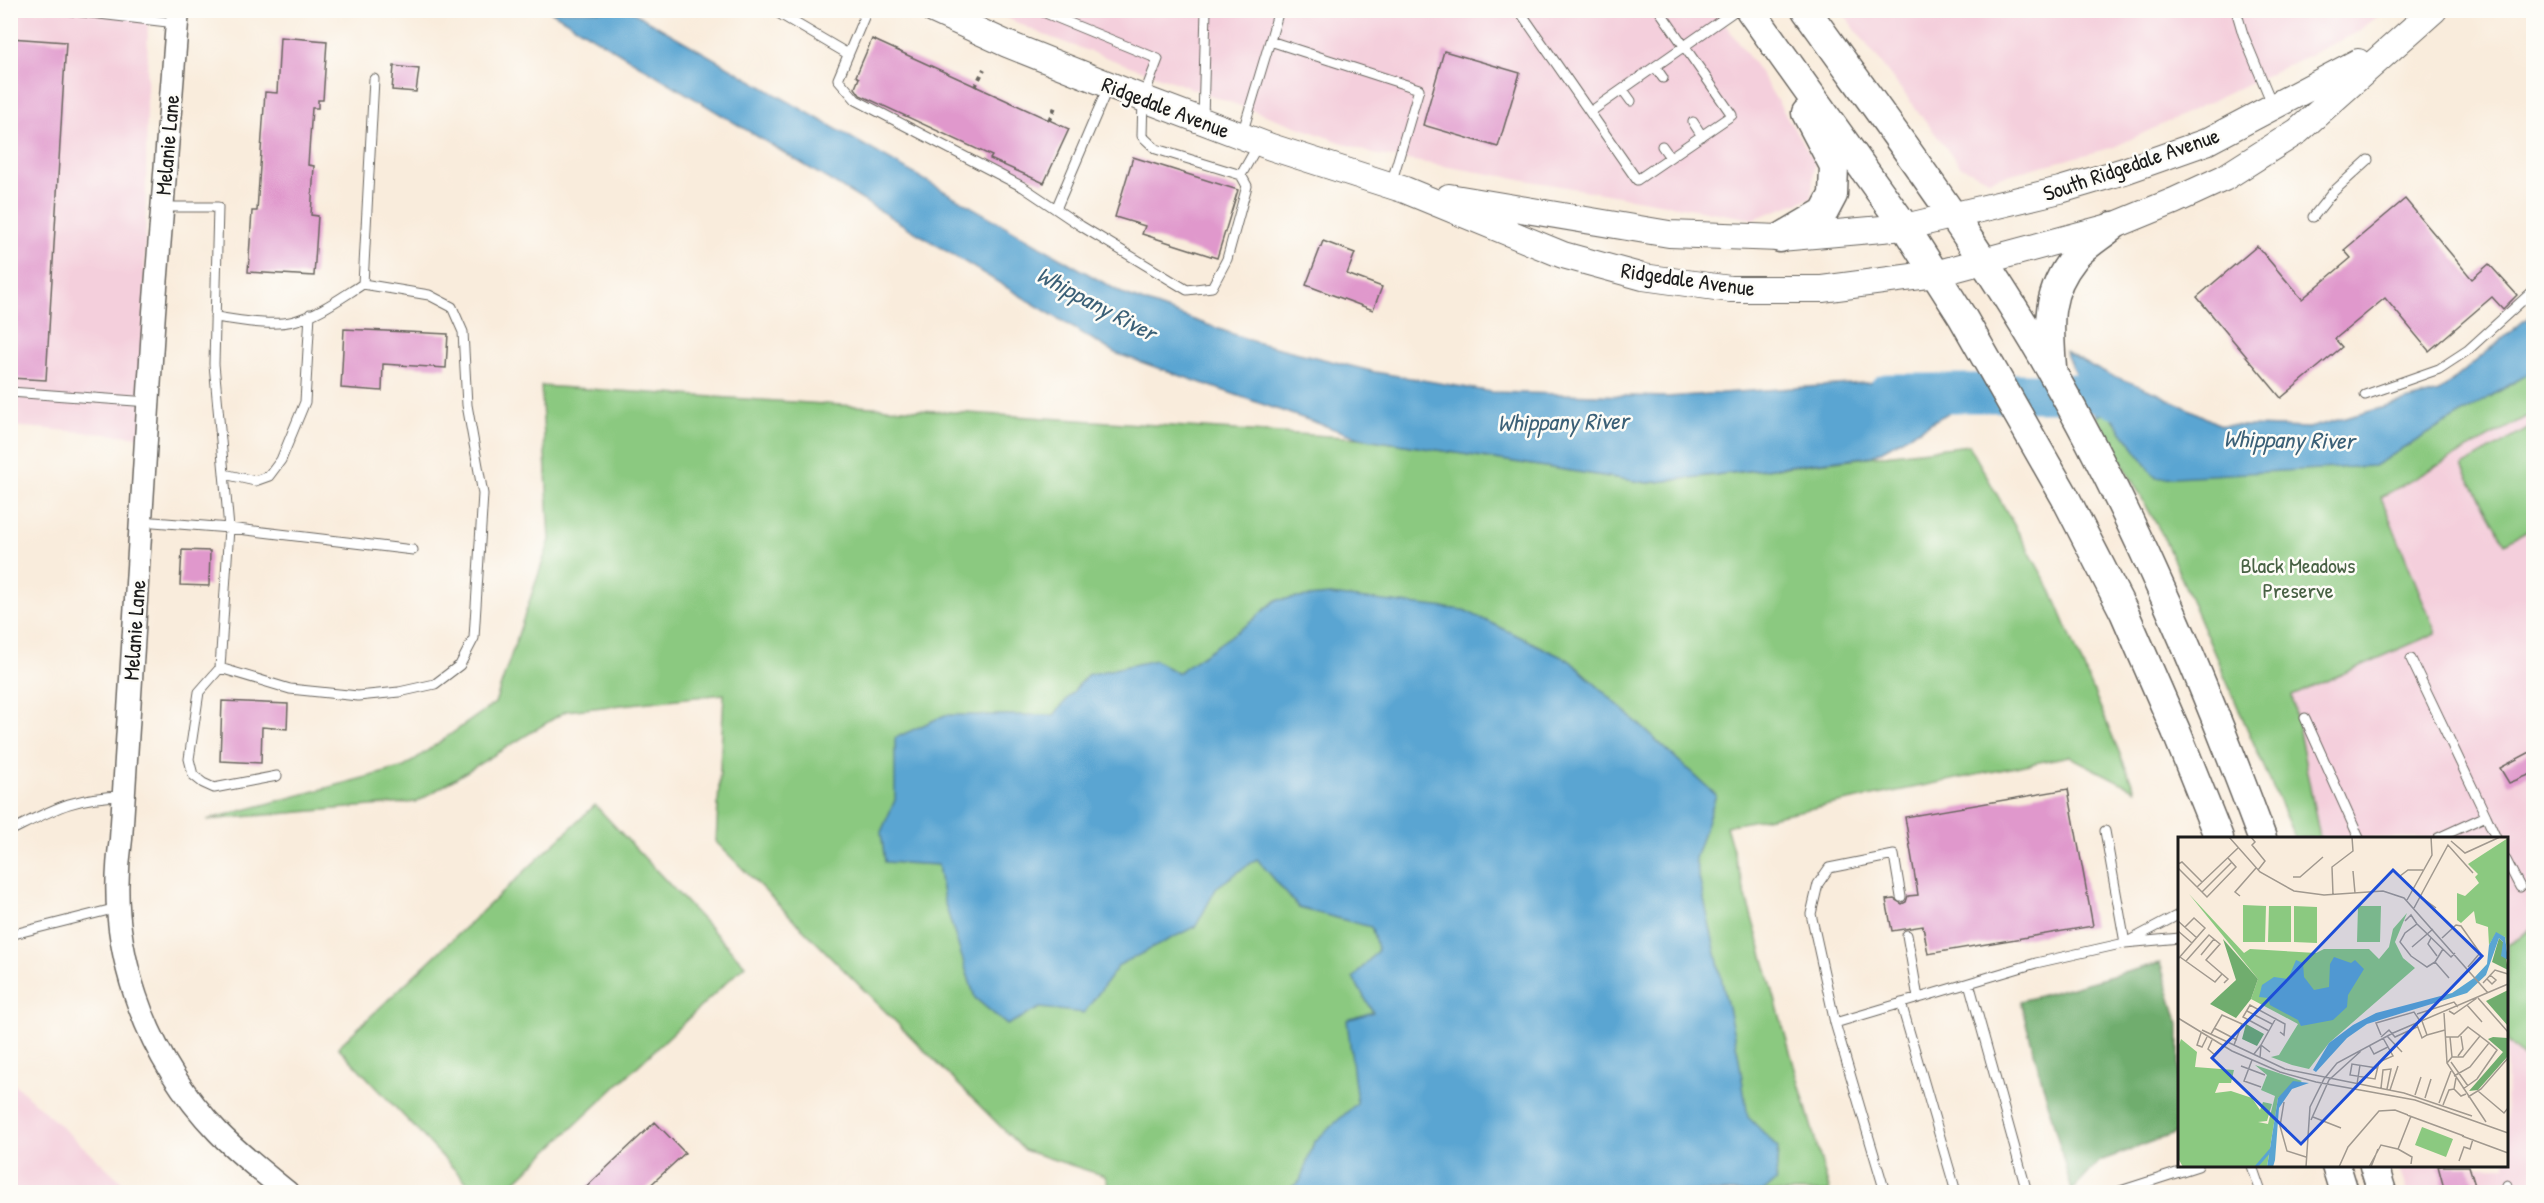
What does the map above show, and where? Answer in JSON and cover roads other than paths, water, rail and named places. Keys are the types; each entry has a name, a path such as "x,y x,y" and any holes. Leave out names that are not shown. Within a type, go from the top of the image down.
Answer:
{"main road":[{"name":"Ridgedale Avenue","path":"933,10 1007,44 1251,140 1398,187 1563,255 1643,277 1730,288 1822,289 1935,274 1983,261"},
{"path":"1750,10 1905,227 1963,318 2066,497 2124,612 2176,731 2219,837"},
{"path":"1806,10 1983,261 2053,373 2114,488 2180,628 2262,837"},
{"name":"South Ridgedale Avenue","path":"1983,261 2114,226 2194,192 2259,156 2298,131 2434,10"},
{"name":"South Ridgedale Avenue","path":"1953,217 2124,171 2206,142 2397,41"},
{"path":"1780,238 1824,212 1833,195 1834,166 1802,104 1795,70"},
{"name":"Ridgedale Avenue","path":"1398,187 1670,234 1780,238 1905,227 1953,217"},
{"path":"2053,373 2048,319 2056,285 2075,257 2114,226"},
{"path":"2336,1167 2344,1192"},
{"path":"2374,1167 2382,1192"}],"street":[{"name":"Melanie Lane","path":"177,17 117,866 117,908 120,939 131,981 146,1023 164,1059 190,1099 219,1132 287,1192"}],"lane":[{"path":"65,10 177,17"},
{"path":"773,10 848,54"},
{"path":"867,10 837,80 856,100 1023,187 1187,290 1212,287 1227,259 1247,186 1240,175 1156,149 1142,136 1143,98 1158,59 1038,10"},
{"path":"1203,121 1206,10"},
{"path":"1240,175 1251,140 1270,41 1279,10"},
{"path":"1519,10 1637,180 1732,116 1659,10"},
{"path":"1590,112 1736,10"},
{"path":"2236,10 2243,34 2274,108"},
{"path":"1270,41 1419,89 1398,187"},
{"path":"1656,68 1663,78"},
{"path":"363,284 374,79"},
{"path":"1056,209 1108,85"},
{"path":"1623,90 1631,102"},
{"path":"1693,122 1702,136"},
{"path":"1662,146 1670,157"},
{"path":"2313,217 2332,192 2368,160"},
{"path":"162,207 218,207 214,364 229,528 220,668 199,692 189,759 193,775 202,783 214,788 278,776"},
{"path":"215,317 263,322 293,321 363,284 429,295 452,308 463,332 467,405 483,495 474,638 460,665 435,684 399,692 358,696 290,689 220,668"},
{"path":"2365,395 2439,369 2468,350 2534,290"},
{"path":"224,474 255,481 269,476 281,460 305,402 309,314"},
{"path":"10,392 149,402"},
{"path":"141,521 229,528 413,550"},
{"path":"2411,659 2496,837"},
{"path":"2305,718 2359,837"},
{"path":"10,831 68,802 94,797 123,796"},
{"path":"2440,837 2486,816"},
{"path":"2105,831 2125,943"},
{"path":"1885,1192 1835,1023 1811,914 1818,884 1830,868 1894,855 1901,897"},
{"path":"2508,864 2520,887"},
{"path":"10,935 117,908"},
{"path":"2125,943 2178,915"},
{"path":"1907,935 1918,998"},
{"path":"1835,1023 2036,963 2125,943 2178,938"},
{"path":"1969,983 2027,1192"},
{"path":"1901,1004 1956,1192"},
{"path":"2117,1192 2195,1167"},
{"path":"2252,1167 2261,1192"}],"water":[{"path":"550,11 631,11 1125,295 1255,342 1375,372 1492,392 1667,397 1934,378 1948,413 1872,456 1648,483 1360,438 1115,353"},
{"path":"2533,313 2533,371 2374,466 2156,478 2108,412 2096,416 2065,352 2103,372 2157,393 2220,425 2309,428 2439,392"},
{"path":"1330,595 1464,610 1570,661 1716,795 1695,859 1738,1053 1748,1117 1778,1147 1776,1181 1763,1192 1285,1192 1300,1181 1314,1142 1357,1103 1347,1020 1373,1012 1353,978 1378,950 1371,927 1299,908 1257,859 1217,887 1196,926 1119,965 1084,1013 1040,1008 1007,1025 975,998 944,901 938,865 885,862 881,832 895,800 895,738 945,715 1054,715 1087,675 1155,660 1177,673 1248,624 1276,600"}],"waterway":[{"name":"Whippany River","path":"1887,393 2102,393 2135,406"}],"park label":[{"name":"Black Meadows Preserve","path":"2298,578"}]}
